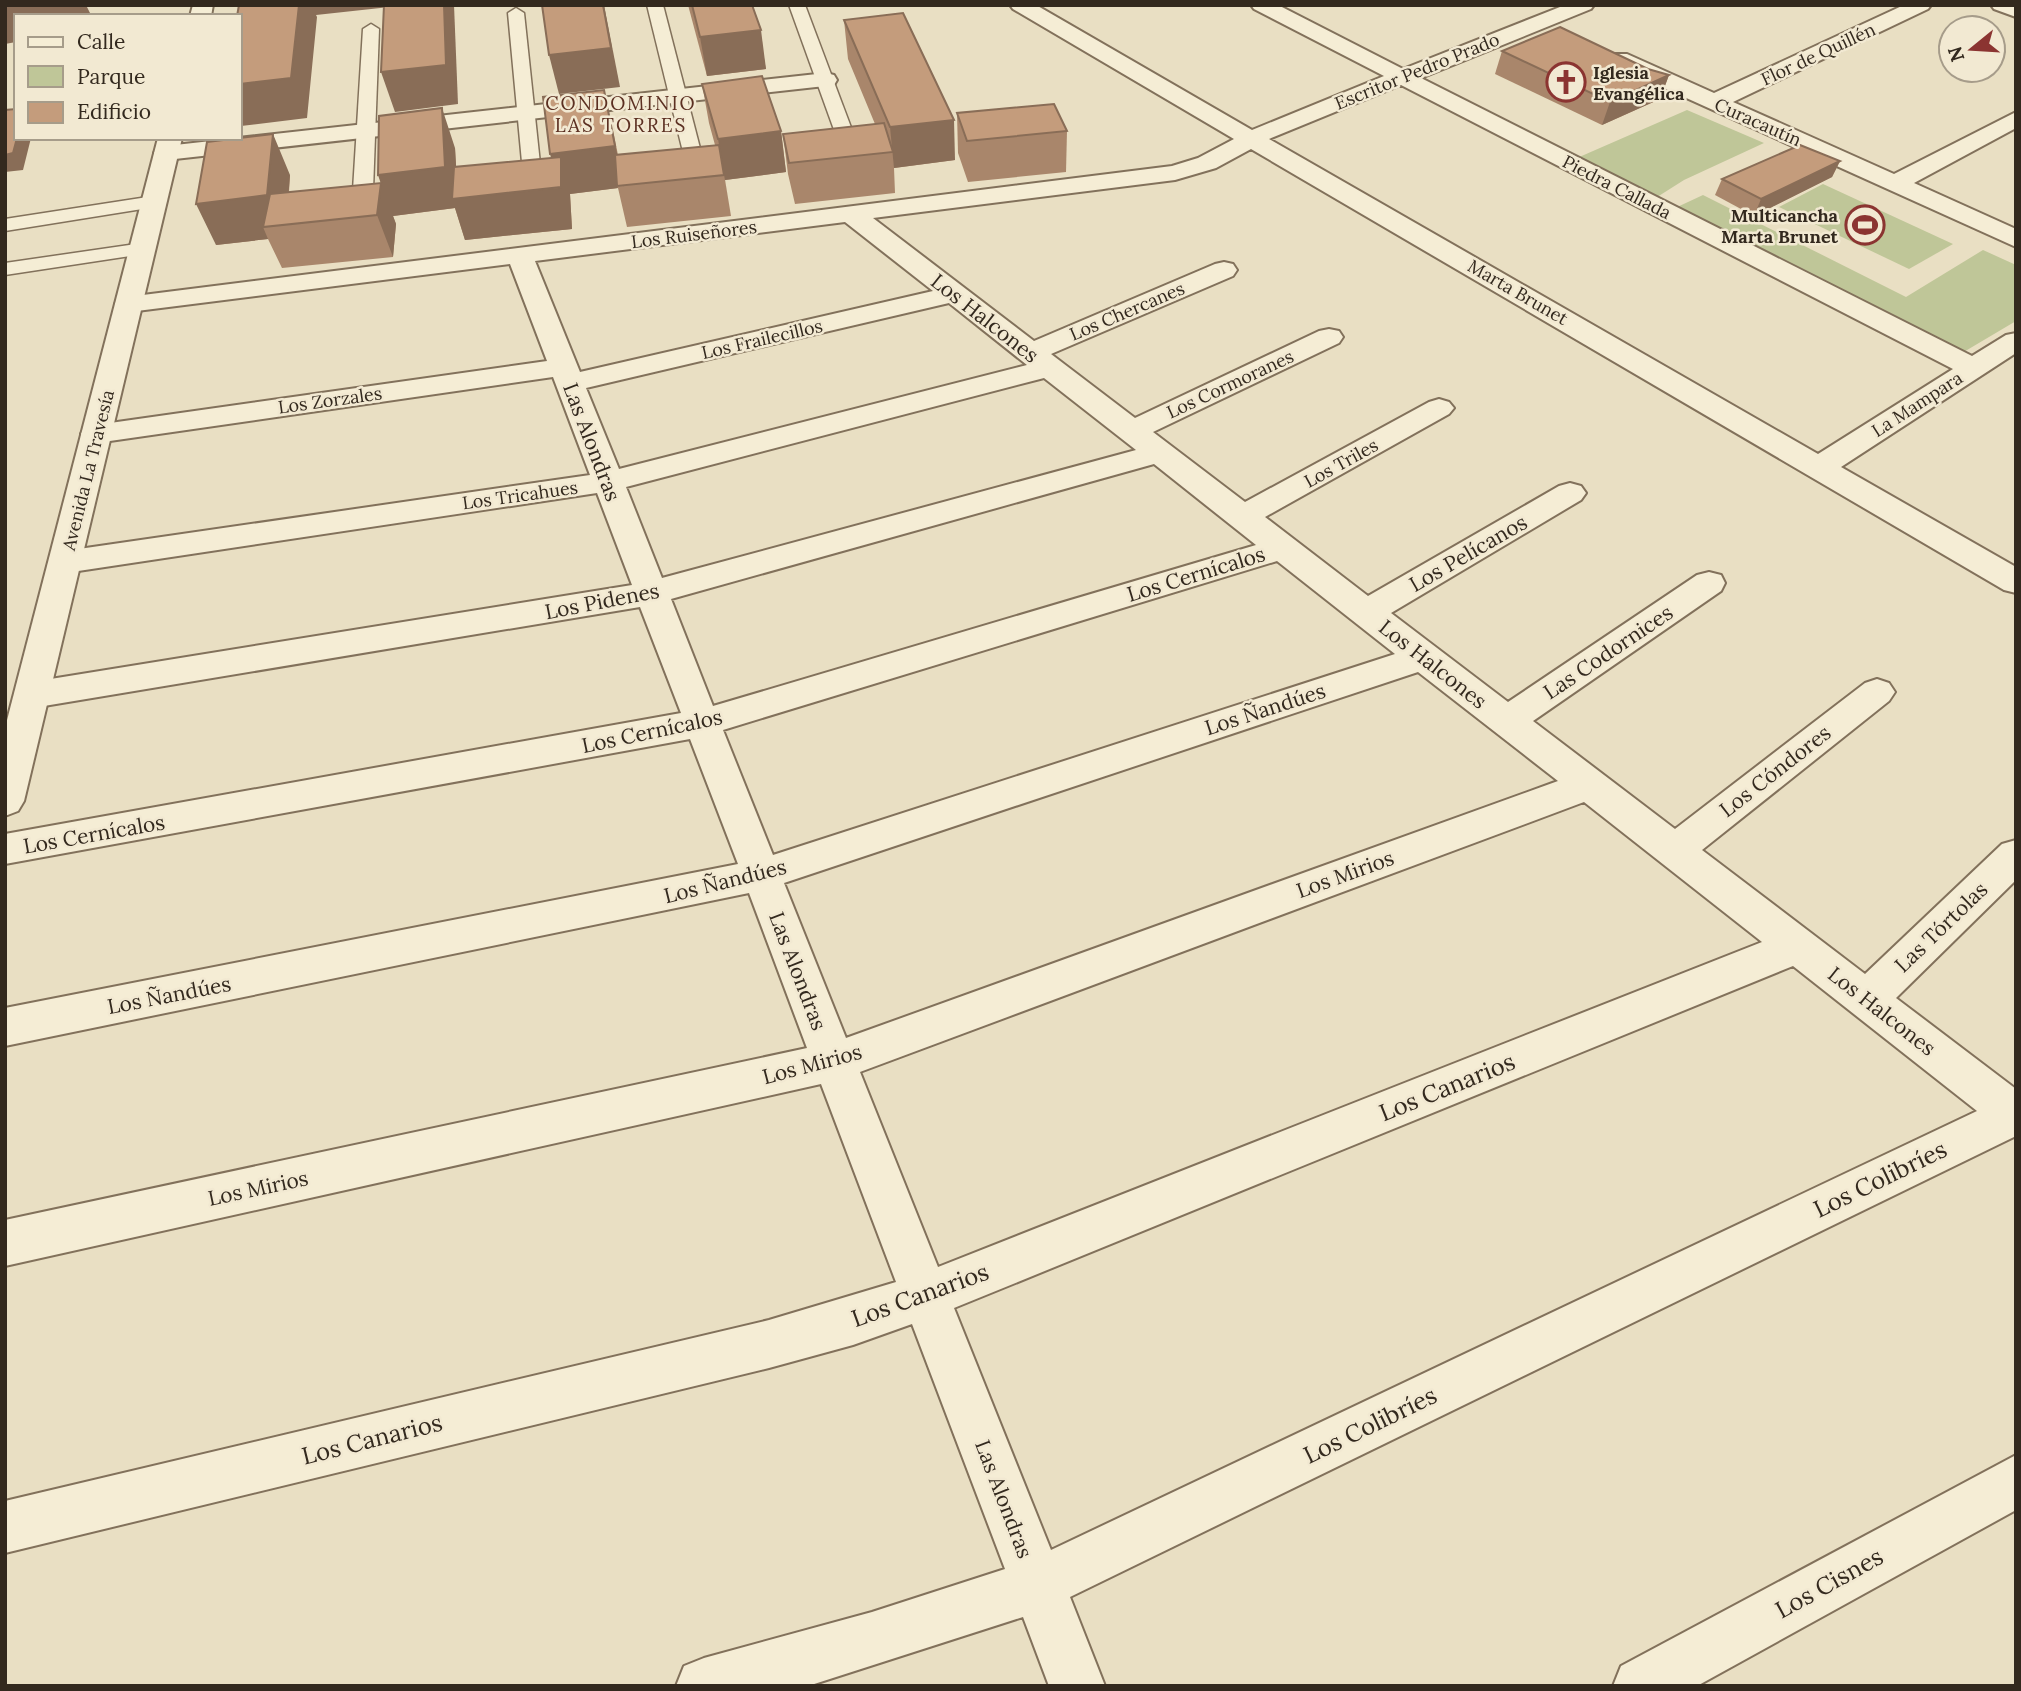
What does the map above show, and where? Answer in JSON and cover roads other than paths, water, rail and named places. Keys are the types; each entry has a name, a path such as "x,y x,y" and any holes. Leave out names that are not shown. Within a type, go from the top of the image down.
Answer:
{"street":[{"name":"Marta Brunet","path":"1020,5 2016,582"},
{"name":"Piedra Callada","path":"1261,5 1973,368"},
{"name":"Escritor Pedro Prado","path":"1251,139 1584,5"},
{"name":"Flor de Quillén","path":"1714,102 1921,5"},
{"path":"2001,5 2016,11"},
{"path":"1509,10 1563,34"},
{"name":"Curacautín","path":"1601,51 2016,239"},
{"path":"168,146 366,131 825,80"},
{"path":"1894,184 2016,119"},
{"name":"Los Ruiseñores","path":"129,304 1175,173 1208,163 1251,139"},
{"name":"Avenida La Travesía","path":"5,801 168,146"},
{"name":"Los Halcones","path":"851,214 2016,1114"},
{"name":"Las Alondras","path":"520,256 1077,1686"},
{"name":"Los Chercanes","path":"1040,360 1224,270"},
{"name":"Los Frailecillos","path":"566,375 955,295"},
{"name":"Los Cormoranes","path":"1131,431 1329,337"},
{"name":"La Mampara","path":"1819,467 2016,341"},
{"name":"Los Tricahues","path":"65,562 608,482 1040,360"},
{"name":"Los Zorzales","path":"96,434 566,375"},
{"name":"Los Triles","path":"1242,517 1439,408"},
{"name":"Los Pidenes","path":"32,695 604,603 651,593 1160,453"},
{"name":"Los Pelícanos","path":"1366,612 1570,493"},
{"name":"Los Cernícalos","path":"5,849 702,723 1283,548"},
{"name":"Las Codornices","path":"1507,721 1709,583"},
{"name":"Los Ñandúes","path":"5,1027 761,875 1423,657"},
{"name":"Los Cóndores","path":"1674,851 1877,692"},
{"name":"Los Mirios","path":"5,1243 834,1062 1589,785"},
{"name":"Las Tórtolas","path":"1867,1000 2016,855"},
{"name":"Los Canarios","path":"5,1527 769,1344 853,1321 925,1296 1798,946"},
{"name":"Los Colibríes","path":"705,1686 924,1625 1037,1585 2016,1114"},
{"name":"Los Cisnes","path":"1641,1686 2016,1480"}],"lane":[{"path":"655,5 693,156"},
{"path":"797,5 846,138"},
{"path":"516,13 532,173"},
{"path":"363,190 371,29"},
{"path":"5,225 154,202"},
{"path":"5,270 143,249"}],"place":[{"name":"Iglesia Evangélica","path":"1566,82"},
{"name":"Multicancha Marta Brunet","path":"1865,225"}],"district":[{"name":"CONDOMINIO LAS TORRES","path":"621,114"}]}
